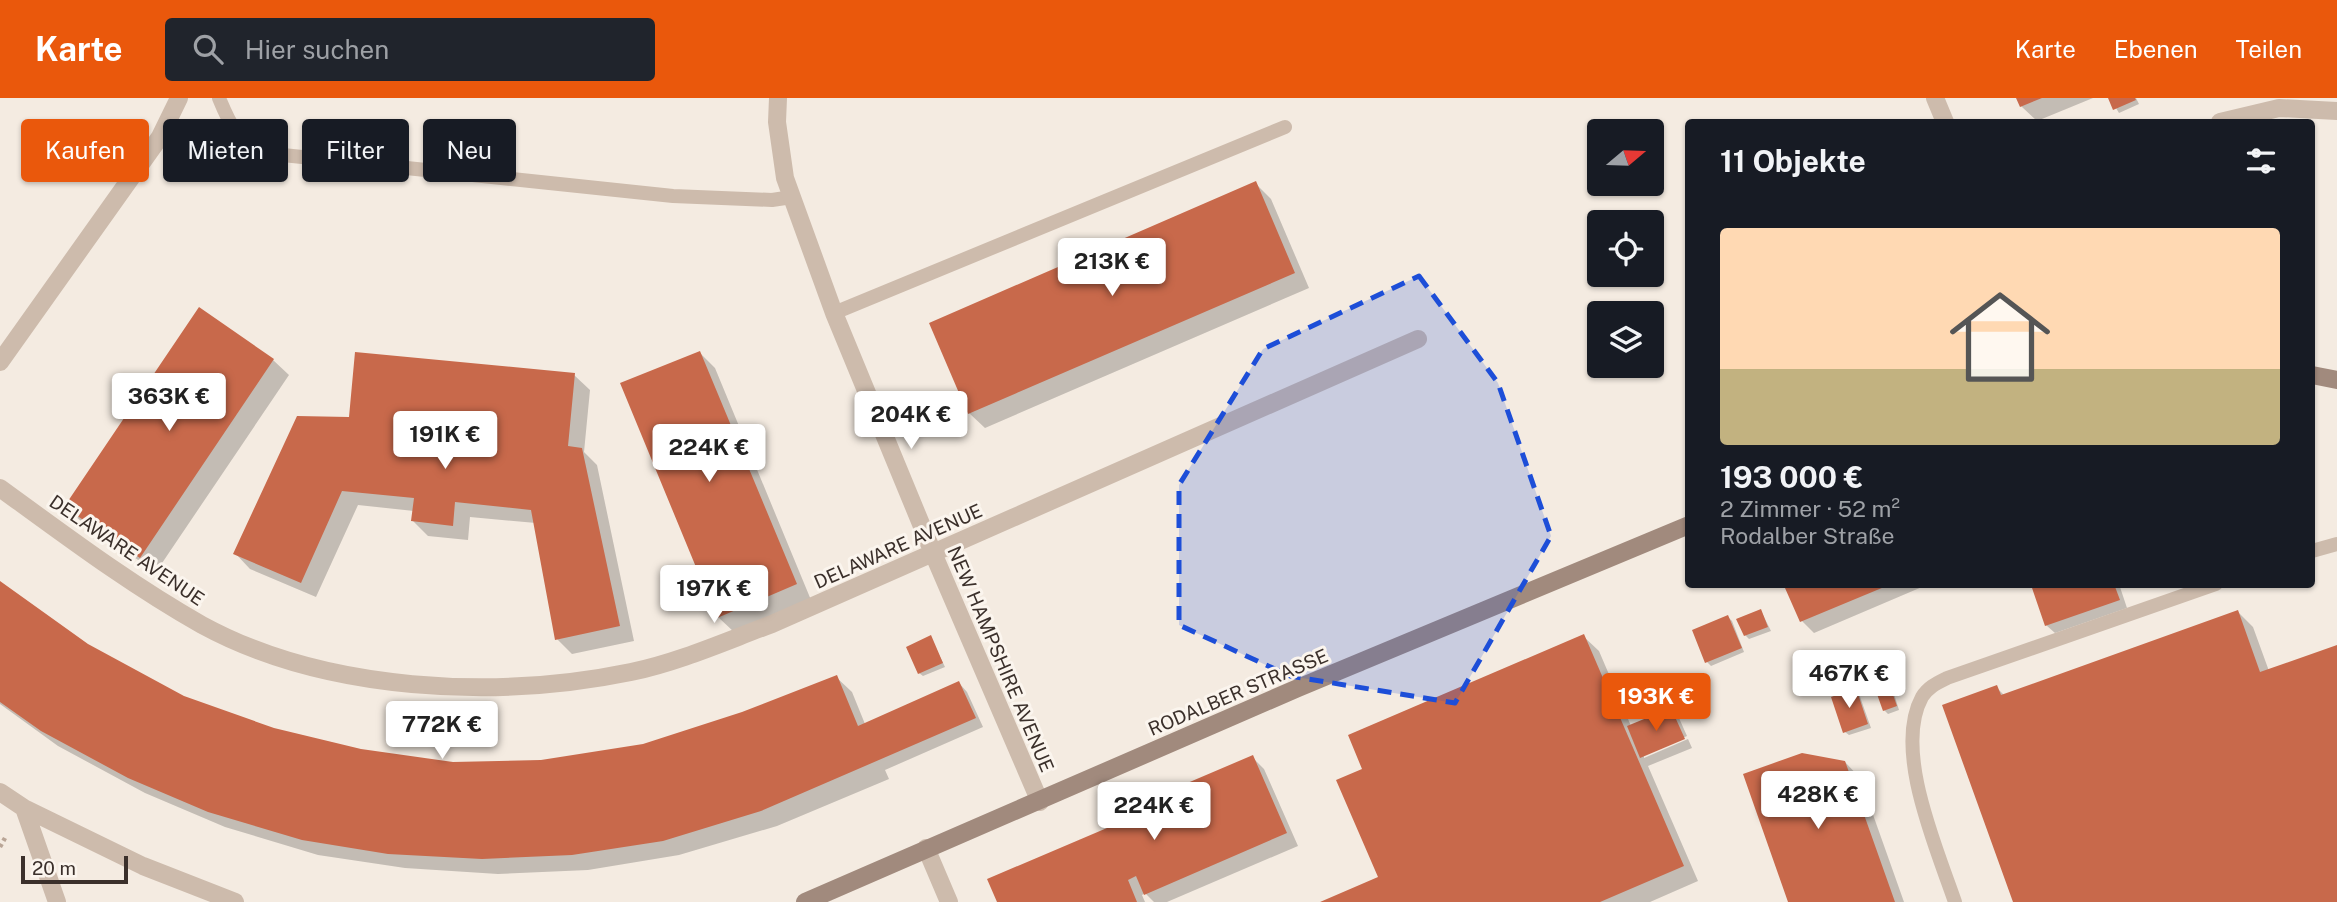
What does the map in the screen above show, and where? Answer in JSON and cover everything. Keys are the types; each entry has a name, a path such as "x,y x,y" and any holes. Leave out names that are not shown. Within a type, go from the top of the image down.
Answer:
{"main road":[{"path":"2315,375 2337,380"},
{"name":"RODALBER STRASSE","path":"804,902 1286,694 1685,527"}],"street":[{"path":"0,362 160,137 179,98"},
{"name":"NEW HAMPSHIRE AVENUE","path":"778,98 776,121 779,149 792,197 834,313 1040,802"},
{"path":"1934,98 1944,119"},
{"path":"2233,119 2279,108 2337,111"},
{"name":"DELAWARE AVENUE","path":"0,488 134,584 204,626 267,654 323,671 407,683 496,688 569,683 634,672 772,624 1418,339"},
{"path":"0,792 24,808 144,866 235,902"},
{"path":"24,808 57,902"},
{"path":"926,849 949,902"}],"lane":[{"path":"219,98 231,126 247,145 264,153 673,196 772,201 792,197"},
{"path":"834,313 1285,127"},
{"path":"2315,550 2337,544"},
{"path":"1955,902 1916,780 1911,742 1915,716 1922,697 1931,686 1947,678 2205,588"}],"highlighted area":[{"path":"1419,276 1498,383 1551,536 1455,703 1290,676 1179,625 1179,485 1263,349"}],"building":[{"path":"2016,98 2042,98 2020,107"},
{"path":"2108,98 2135,98 2136,100 2113,110"},
{"path":"1256,181 1295,273 968,414 929,323"},
{"path":"199,307 274,359 140,558 64,507"},
{"path":"700,351 797,584 717,618 620,383"},
{"path":"355,352 575,373 568,446 582,448 620,626 555,640 531,510 455,502 453,526 411,521 414,498 342,491 301,583 233,554 297,416 349,417"},
{"path":"0,581 88,644 184,696 274,728 361,749 453,762 541,760 643,744 742,712 837,675 858,726 959,681 976,718 761,811 663,841 572,855 482,859 388,854 302,840 208,812 128,778 41,731 0,702"},
{"path":"1785,588 1882,588 1800,622"},
{"path":"2032,588 2116,588 2120,600 2045,626"},
{"path":"1761,609 1768,627 1744,636 1736,619"},
{"path":"2238,610 2260,672 2337,645 2337,902 2013,902 1942,705 1997,685 2001,695"},
{"path":"1728,615 1742,648 1705,663 1692,630"},
{"path":"1584,634 1684,866 1600,902 1320,902 1378,877 1336,780 1362,769 1348,735"},
{"path":"931,635 943,663 918,674 906,647"},
{"path":"1886,675 1897,706 1883,711 1872,680"},
{"path":"1856,688 1868,724 1843,733 1831,697"},
{"path":"1671,708 1685,739 1640,758 1627,726"},
{"path":"1802,753 1845,761 1895,902 1788,902 1743,774"},
{"path":"1253,755 1287,833 1144,895 1136,876 1128,880 1137,902 997,902 987,879 1114,825 1110,816"}]}
